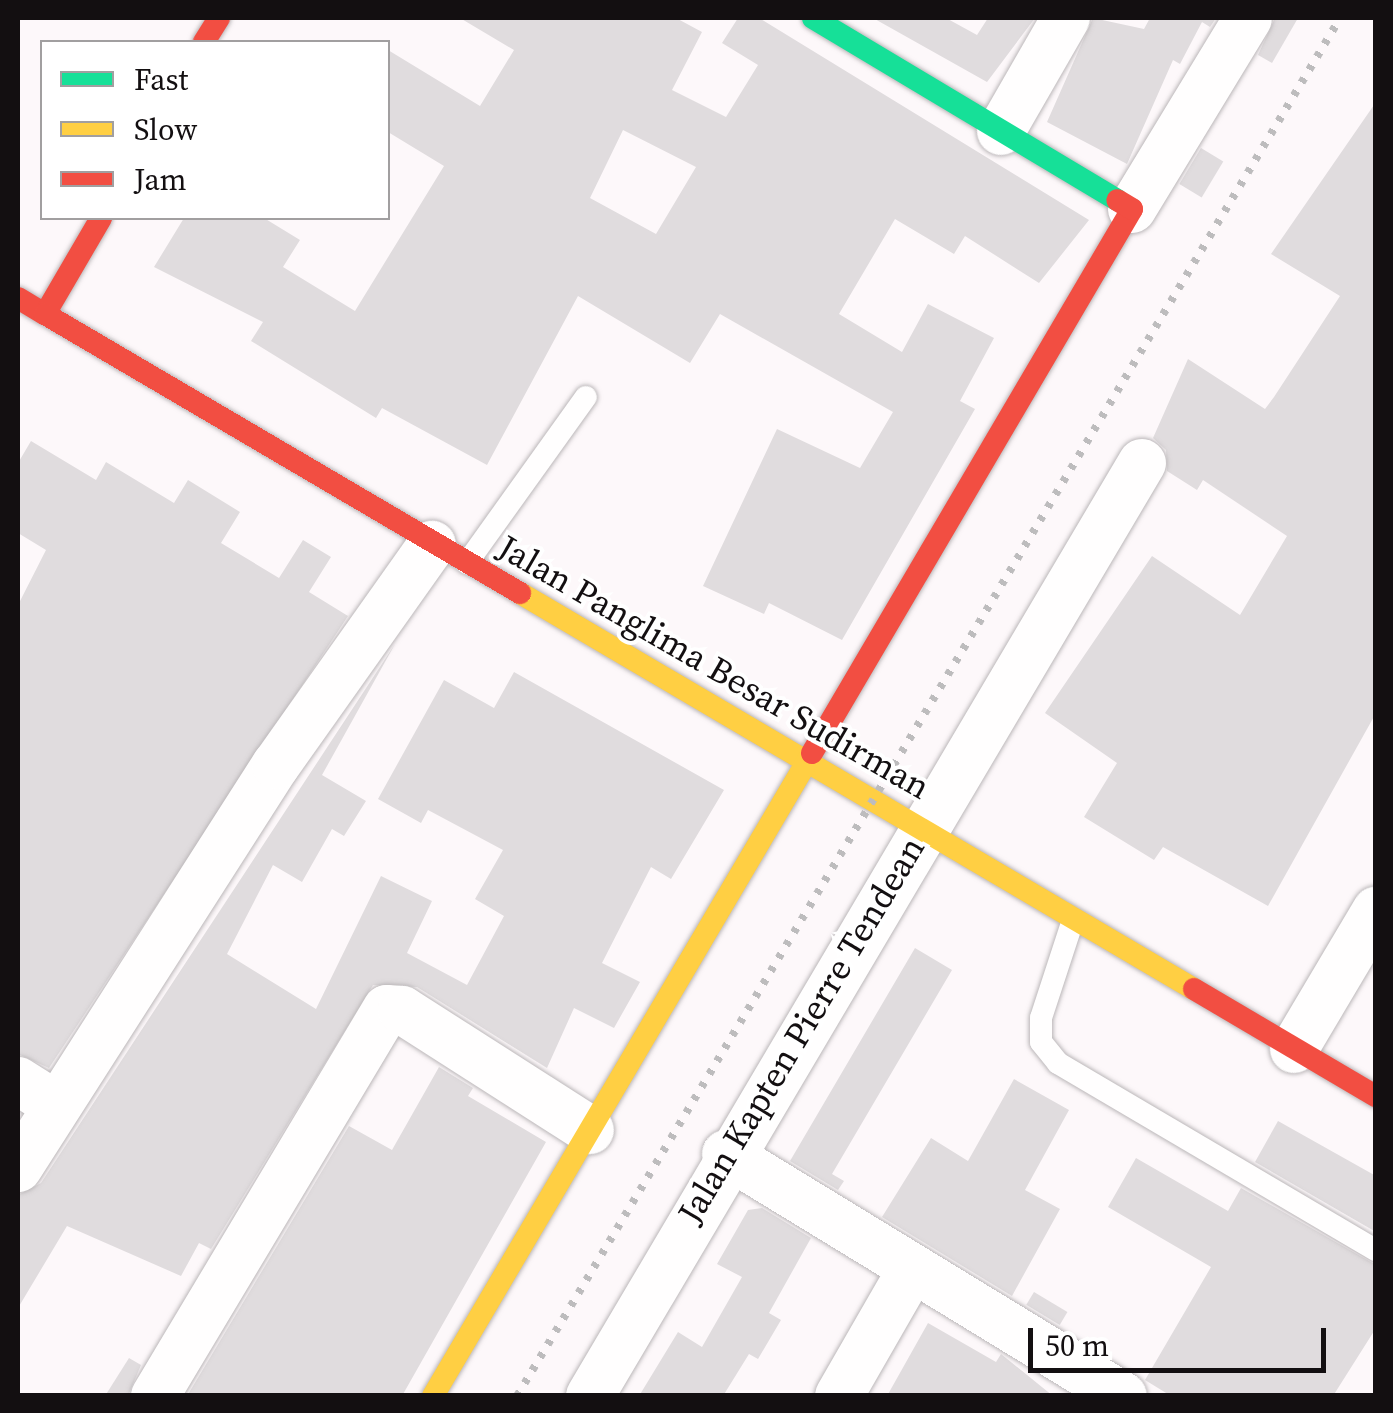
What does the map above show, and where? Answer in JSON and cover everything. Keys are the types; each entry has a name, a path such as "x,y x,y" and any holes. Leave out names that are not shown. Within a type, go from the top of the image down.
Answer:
{"main road":[{"path":"205,40 219,18"},
{"path":"433,1396 803,756 1082,306 1132,209 814,18"},
{"path":"45,314 100,220"},
{"name":"Jalan Panglima Besar Sudirman","path":"18,298 448,555 803,756 1073,920 1376,1096"}],"street":[{"path":"1001,132 1066,18"},
{"path":"1132,209 1248,18"},
{"name":"Jalan Kapten Pierre Tendean","path":"590,1396 726,1154 1142,463"},
{"path":"18,1168 37,1093 448,555"},
{"path":"1294,1049 1376,911"},
{"path":"155,1396 387,1009 402,1010 590,1130"},
{"path":"726,1154 1118,1394"},
{"path":"839,1396 912,1269"}],"lane":[{"path":"448,555 586,397"},
{"path":"1073,920 1041,1018 1041,1042 1058,1063 1376,1250"}],"building":[{"path":"460,18 676,18 702,32 672,90 726,117 758,65 722,43 738,18 759,18 1089,220 1039,283 965,236 954,254 895,219 839,314 902,352 928,304 994,338 960,401 975,409 842,640 769,603 764,614 703,586 777,429 860,468 893,412 720,314 690,363 578,296 487,465 382,408 376,418 251,341 263,322 154,267 183,220 267,220 300,240 283,267 355,311 444,166 390,133 390,51 480,106 514,50","holes":["623,130 696,167 656,234 590,198"]},
{"path":"873,18 946,18 977,35 988,18 1035,18 987,82"},
{"path":"1093,18 1144,29 1150,18 1216,18 1210,27 1202,22 1180,64 1173,60 1127,164 1047,122"},
{"path":"1275,18 1298,18 1272,63 1258,55"},
{"path":"1376,102 1376,713 1268,906 1163,847 1154,860 1084,817 1117,763 1045,713 1152,556 1240,615 1287,536 1203,480 1197,490 1167,471 1166,450 1153,438 1188,359 1265,409 1274,397 1340,296 1271,254"},
{"path":"1201,148 1223,161 1202,197 1179,184"},
{"path":"31,441 96,480 106,462 174,503 188,480 240,512 221,543 279,578 303,540 331,557 309,592 348,616 49,1068 18,1054 18,605 46,550 18,533 18,463"},
{"path":"395,644 322,775 366,801 344,836 332,829 302,882 273,865 227,954 316,1009 381,876 432,901 407,953 467,985 504,916 475,899 503,850 428,810 421,823 378,799 444,680 494,708 514,672 724,790 671,879 651,867 602,963 640,982 614,1028 574,1008 547,1068 417,987 373,985 211,1249 199,1243 181,1276 67,1226 18,1308 18,1195 41,1183"},
{"path":"915,948 952,970 832,1174 844,1181 838,1190 790,1161"},
{"path":"439,1067 473,1088 468,1096 546,1142 402,1396 187,1396 349,1126 392,1150"},
{"path":"1014,1079 1069,1110 1025,1190 1060,1209 1012,1296 882,1217 931,1138 968,1161"},
{"path":"1278,1121 1376,1176 1376,1232 1255,1162"},
{"path":"1136,1158 1228,1211 1241,1188 1376,1265 1376,1328 1333,1396 1171,1396 1145,1380 1211,1267 1108,1207"},
{"path":"762,1208 811,1238 769,1313 781,1320 758,1359 749,1354 723,1396 639,1396 678,1332 702,1347 742,1277 717,1264 748,1210"},
{"path":"1034,1292 1067,1312 1060,1325 1026,1305"},
{"path":"928,1323 996,1362 1001,1354 1053,1396 887,1396"},
{"path":"129,1358 141,1365 128,1396 105,1396"}],"railway":[{"path":"517,1396 1340,18"}],"traffic: fast":[{"path":"813,18 1117,200"}],"traffic: slow":[{"path":"520,593 1194,989"},
{"path":"433,1396 812,753"}],"traffic: jam":[{"path":"205,40 219,18"},
{"path":"812,753 1132,209 1117,200"},
{"path":"18,298 45,314 100,220"},
{"path":"45,314 520,593"},
{"path":"1194,989 1376,1096"}]}
